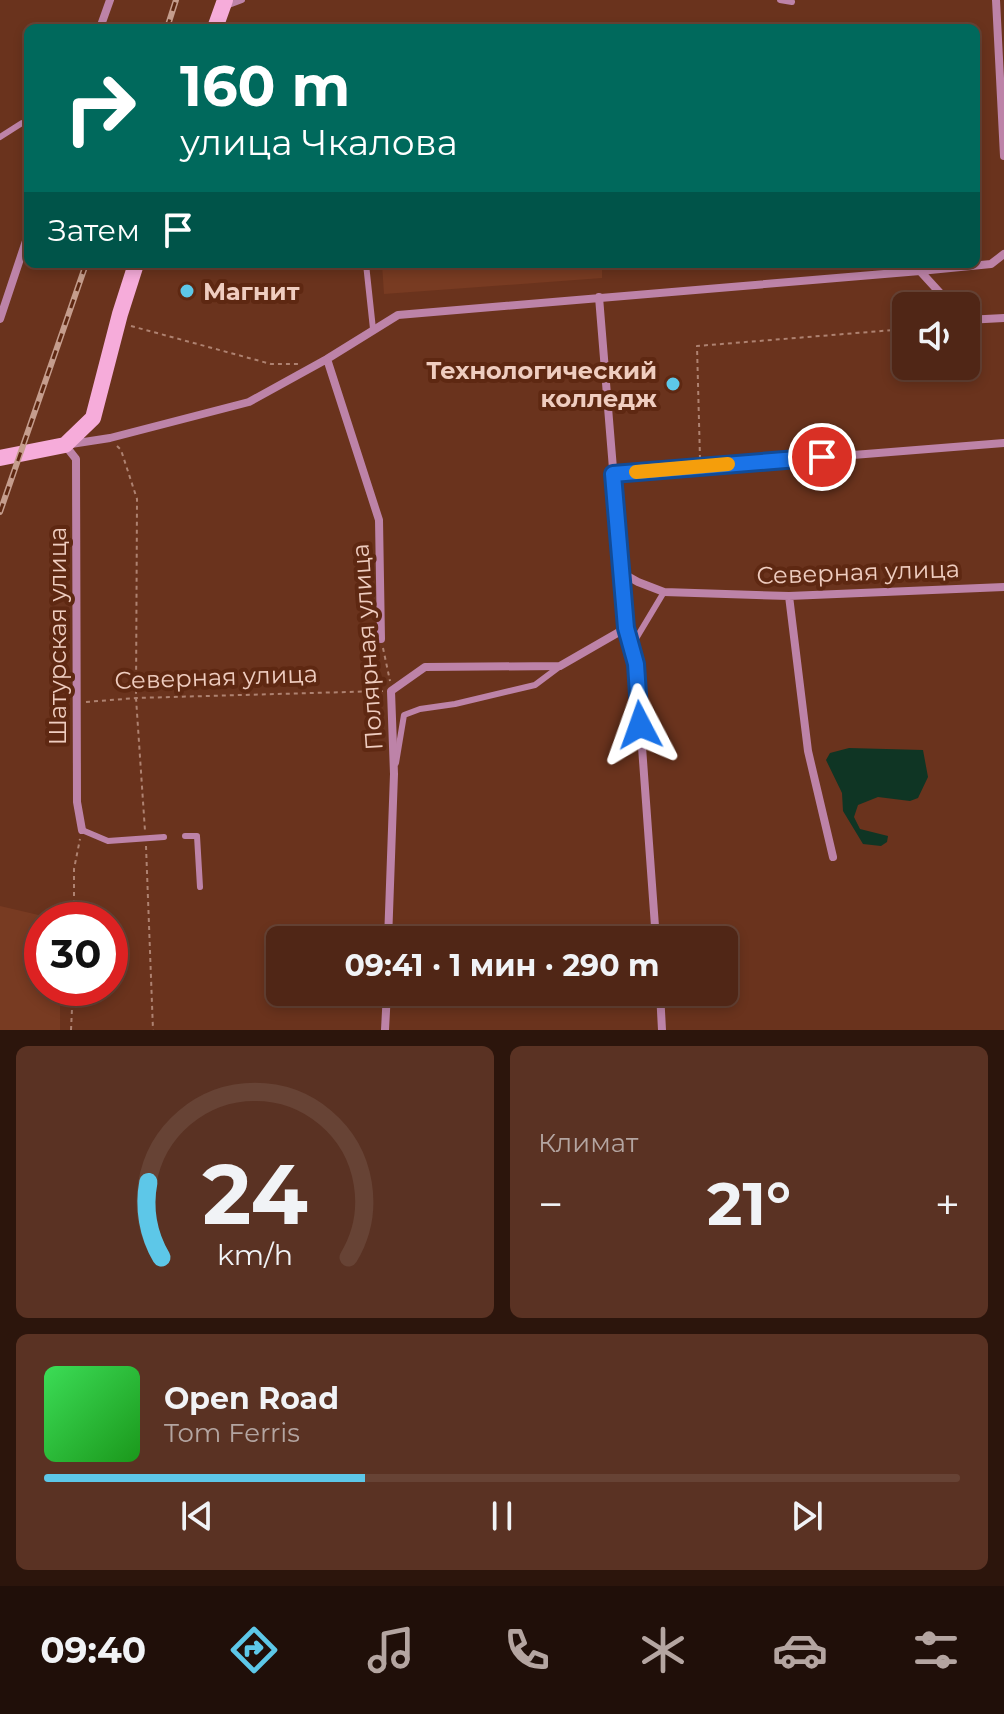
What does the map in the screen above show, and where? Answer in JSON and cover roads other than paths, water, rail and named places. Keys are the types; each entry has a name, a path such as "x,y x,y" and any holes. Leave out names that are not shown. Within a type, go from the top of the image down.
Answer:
{"street":[{"path":"101,24 110,0"},
{"path":"996,0 1004,156"},
{"path":"216,24 224,3"},
{"path":"0,319 24,247"},
{"path":"980,265 991,264 1004,254"},
{"path":"65,445 93,418 135,268"},
{"path":"0,458 110,438 249,402 398,315 950,268"},
{"path":"920,271 939,292"},
{"path":"599,297 626,628 636,664 655,926"},
{"path":"980,319 1004,318"},
{"name":"Полярная улица","path":"327,359 379,520 381,639"},
{"path":"613,474 1004,443"},
{"name":"Шатурская улица","path":"65,445 76,459 77,802 82,830"},
{"name":"Северная улица","path":"622,573 664,592 789,596 1004,587"},
{"path":"789,596 808,751 833,857"},
{"path":"560,666 626,628"},
{"name":"Полярная улица","path":"389,926 394,774 391,691 425,667 560,666"},
{"path":"385,1030 386,1006"},
{"path":"661,1006 662,1030"}],"lane":[{"path":"224,3 242,0"},
{"path":"780,0 792,2"},
{"path":"0,137 24,123"},
{"path":"366,268 373,329"},
{"path":"631,647 664,592"},
{"path":"394,774 404,715 535,685 560,666"},
{"path":"82,830 108,841 164,837"},
{"path":"185,836 197,836 200,887"}],"railway":[{"path":"168,24 176,0"},
{"path":"0,512 85,268"}],"place":[{"name":"Магнит","path":"187,291"},
{"name":"Технологический колледж","path":"673,384"}]}
